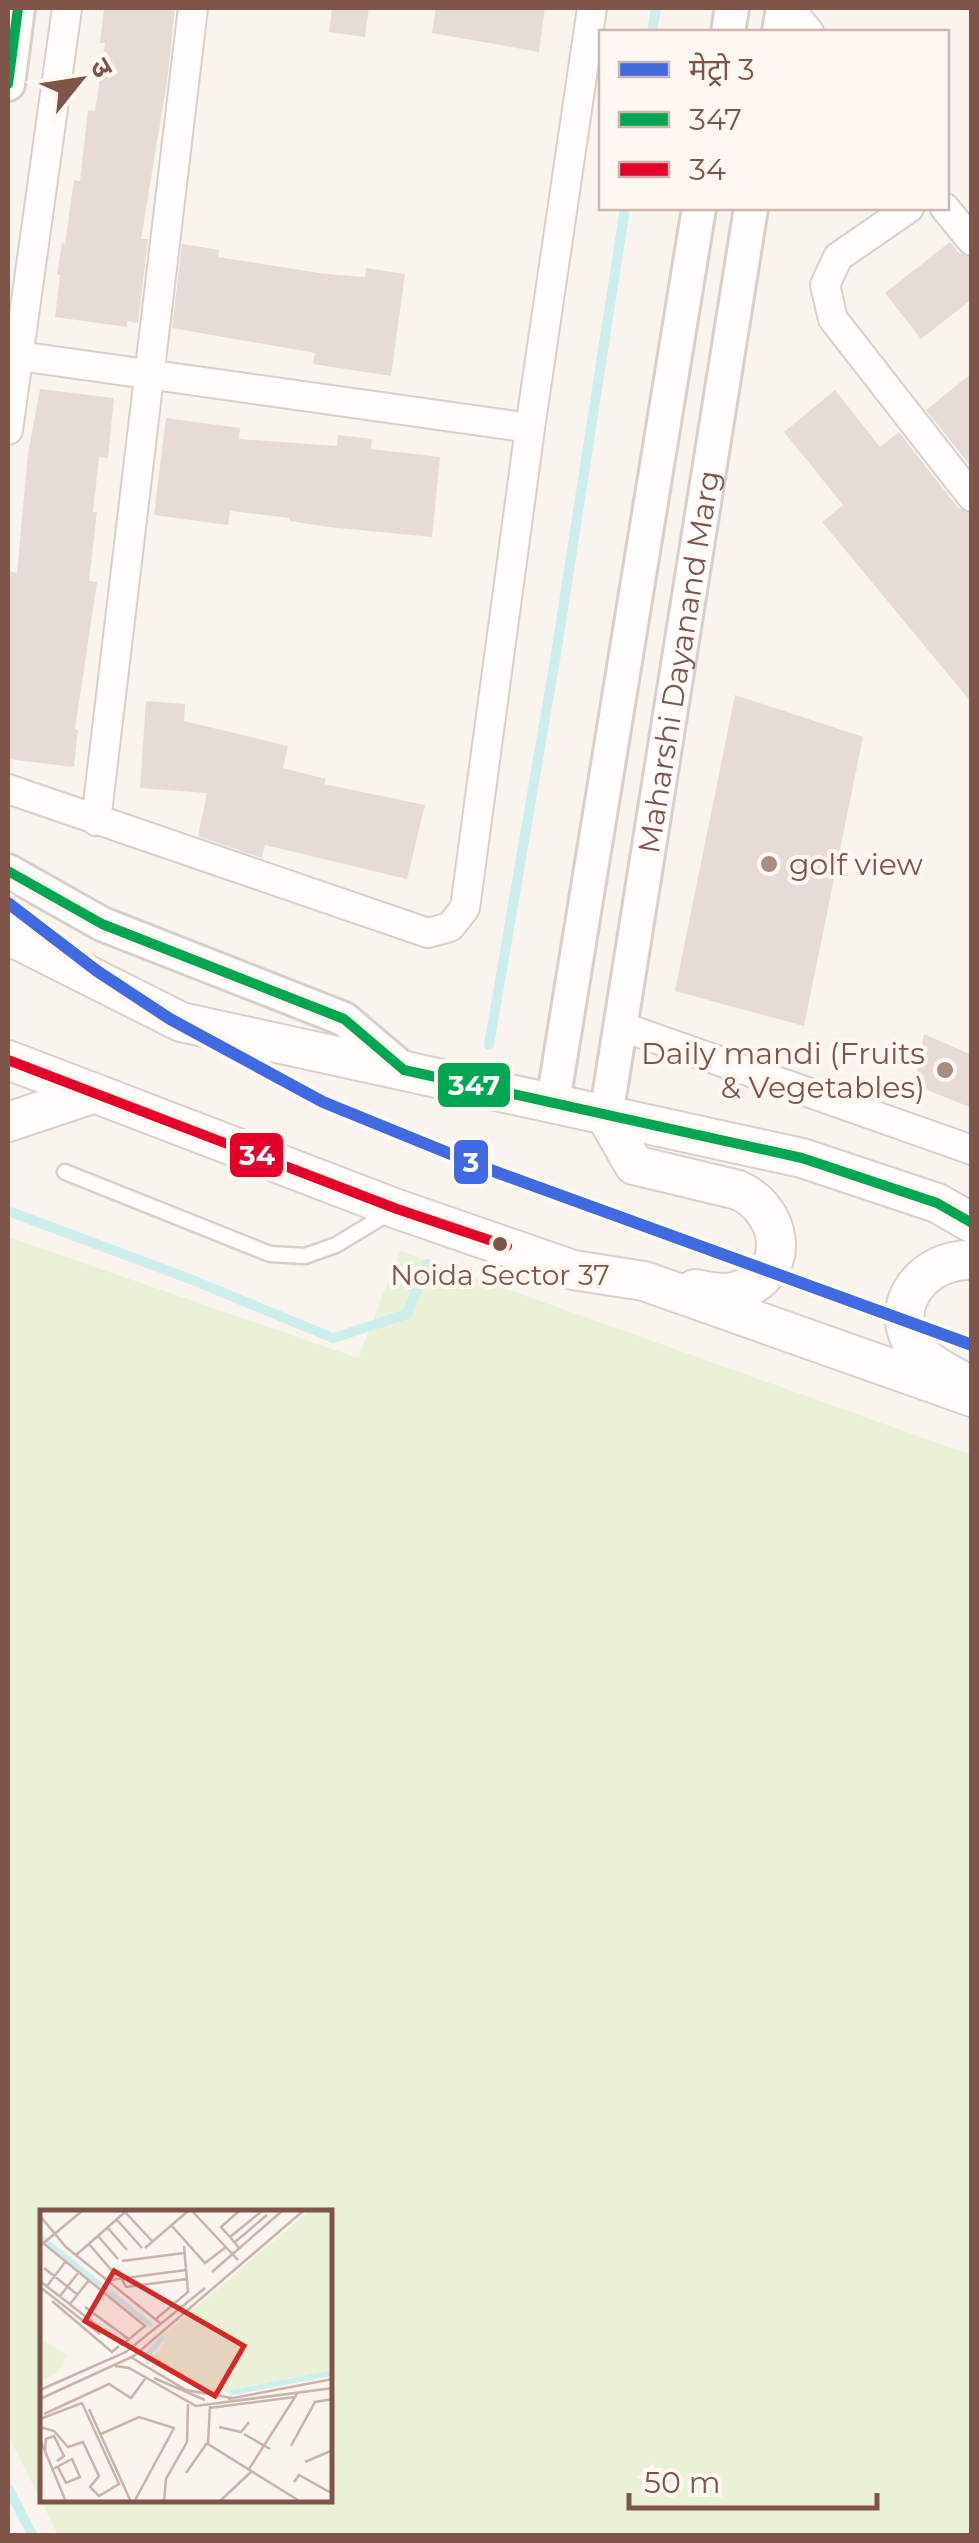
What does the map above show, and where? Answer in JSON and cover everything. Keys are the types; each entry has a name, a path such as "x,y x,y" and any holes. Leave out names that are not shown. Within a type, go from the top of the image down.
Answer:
{"main road":[{"path":"8,936 180,1022 802,1158 937,1203 972,1222"},
{"path":"8,1060 573,1270 727,1293 743,1290 768,1270 775,1254 772,1222 753,1196 634,1165 606,1116"},
{"path":"8,1122 96,1093"},
{"path":"972,1260 938,1264 922,1275 906,1308 913,1345 925,1359 972,1387"},
{"path":"644,1281 972,1398"}],"street":[{"path":"8,84 18,8"},
{"path":"8,430 68,8"},
{"path":"96,821 193,8"},
{"path":"8,789 428,933 450,926 466,908 530,428 592,8"},
{"path":"786,8 807,30"},
{"name":"Maharshi Dayanand Marg","path":"552,1102 700,210"},
{"name":"Maharshi Dayanand Marg","path":"606,1116 751,210"},
{"path":"905,210 838,257 825,285 833,319 972,496"},
{"path":"948,210 972,241"},
{"path":"20,356 530,428"},
{"path":"8,871 102,924 344,1019 404,1070"},
{"path":"620,1026 972,1150"}],"lane":[{"path":"65,1172 270,1254 305,1256 320,1251 398,1208"}],"green space":[{"path":"8,1237 358,1358 400,1251 971,1455 971,2535 58,2535 42,2503 332,2503 332,2210 40,2210 40,2499 8,2435"}],"building":[{"path":"104,8 175,8 141,239 148,239 138,323 127,321 127,327 55,317 57,275 74,180 80,181 88,110 95,111 105,43 100,43"},
{"path":"332,8 369,8 365,37 329,32"},
{"path":"436,8 545,8 539,52 432,33"},
{"path":"950,242 959,253 972,258 972,299 921,339 885,293"},
{"path":"182,244 219,250 218,257 326,274 365,277 366,268 405,274 391,376 313,364 315,353 172,328"},
{"path":"972,373 972,468 926,410"},
{"path":"40,389 114,398 108,458 99,457 93,512 97,512 89,581 97,582 75,729 78,730 74,767 8,759 8,571 17,573 28,453"},
{"path":"835,390 880,447 899,432 958,508 972,514 972,703 822,522 843,505 784,432"},
{"path":"166,418 240,428 239,439 337,446 338,435 372,439 371,449 440,457 432,537 328,527 230,511 228,525 154,515"},
{"name":"golf view","path":"735,695 863,737 804,1026 675,991"},
{"path":"146,701 185,704 184,721 288,746 283,768 326,779 324,784 425,805 407,879 265,845 262,858 198,836 207,793 140,788"},
{"name":"Daily mandi (Fruits & Vegetables)","path":"924,1034 972,1055 972,1108 915,1085"}],"waterway":[{"path":"652,30 656,8"},
{"path":"489,1045 556,654 625,210"},
{"path":"8,1211 333,1338 407,1314 427,1264"},
{"path":"8,2488 33,2536"}],"metro line":[{"name":"3","path":"8,903 97,971 170,1019 323,1102 485,1168 972,1345"}],"transit line":[{"name":"347","path":"8,84 18,8"},
{"name":"347","path":"8,871 102,924 344,1019 404,1070 802,1158 937,1203 972,1223"},
{"name":"34","path":"8,1060 397,1209 507,1246"}],"place":[{"name":"golf view","path":"769,864"},
{"name":"Daily mandi (Fruits & Vegetables)","path":"945,1070"},
{"name":"Noida Sector 37","path":"500,1244"}]}
